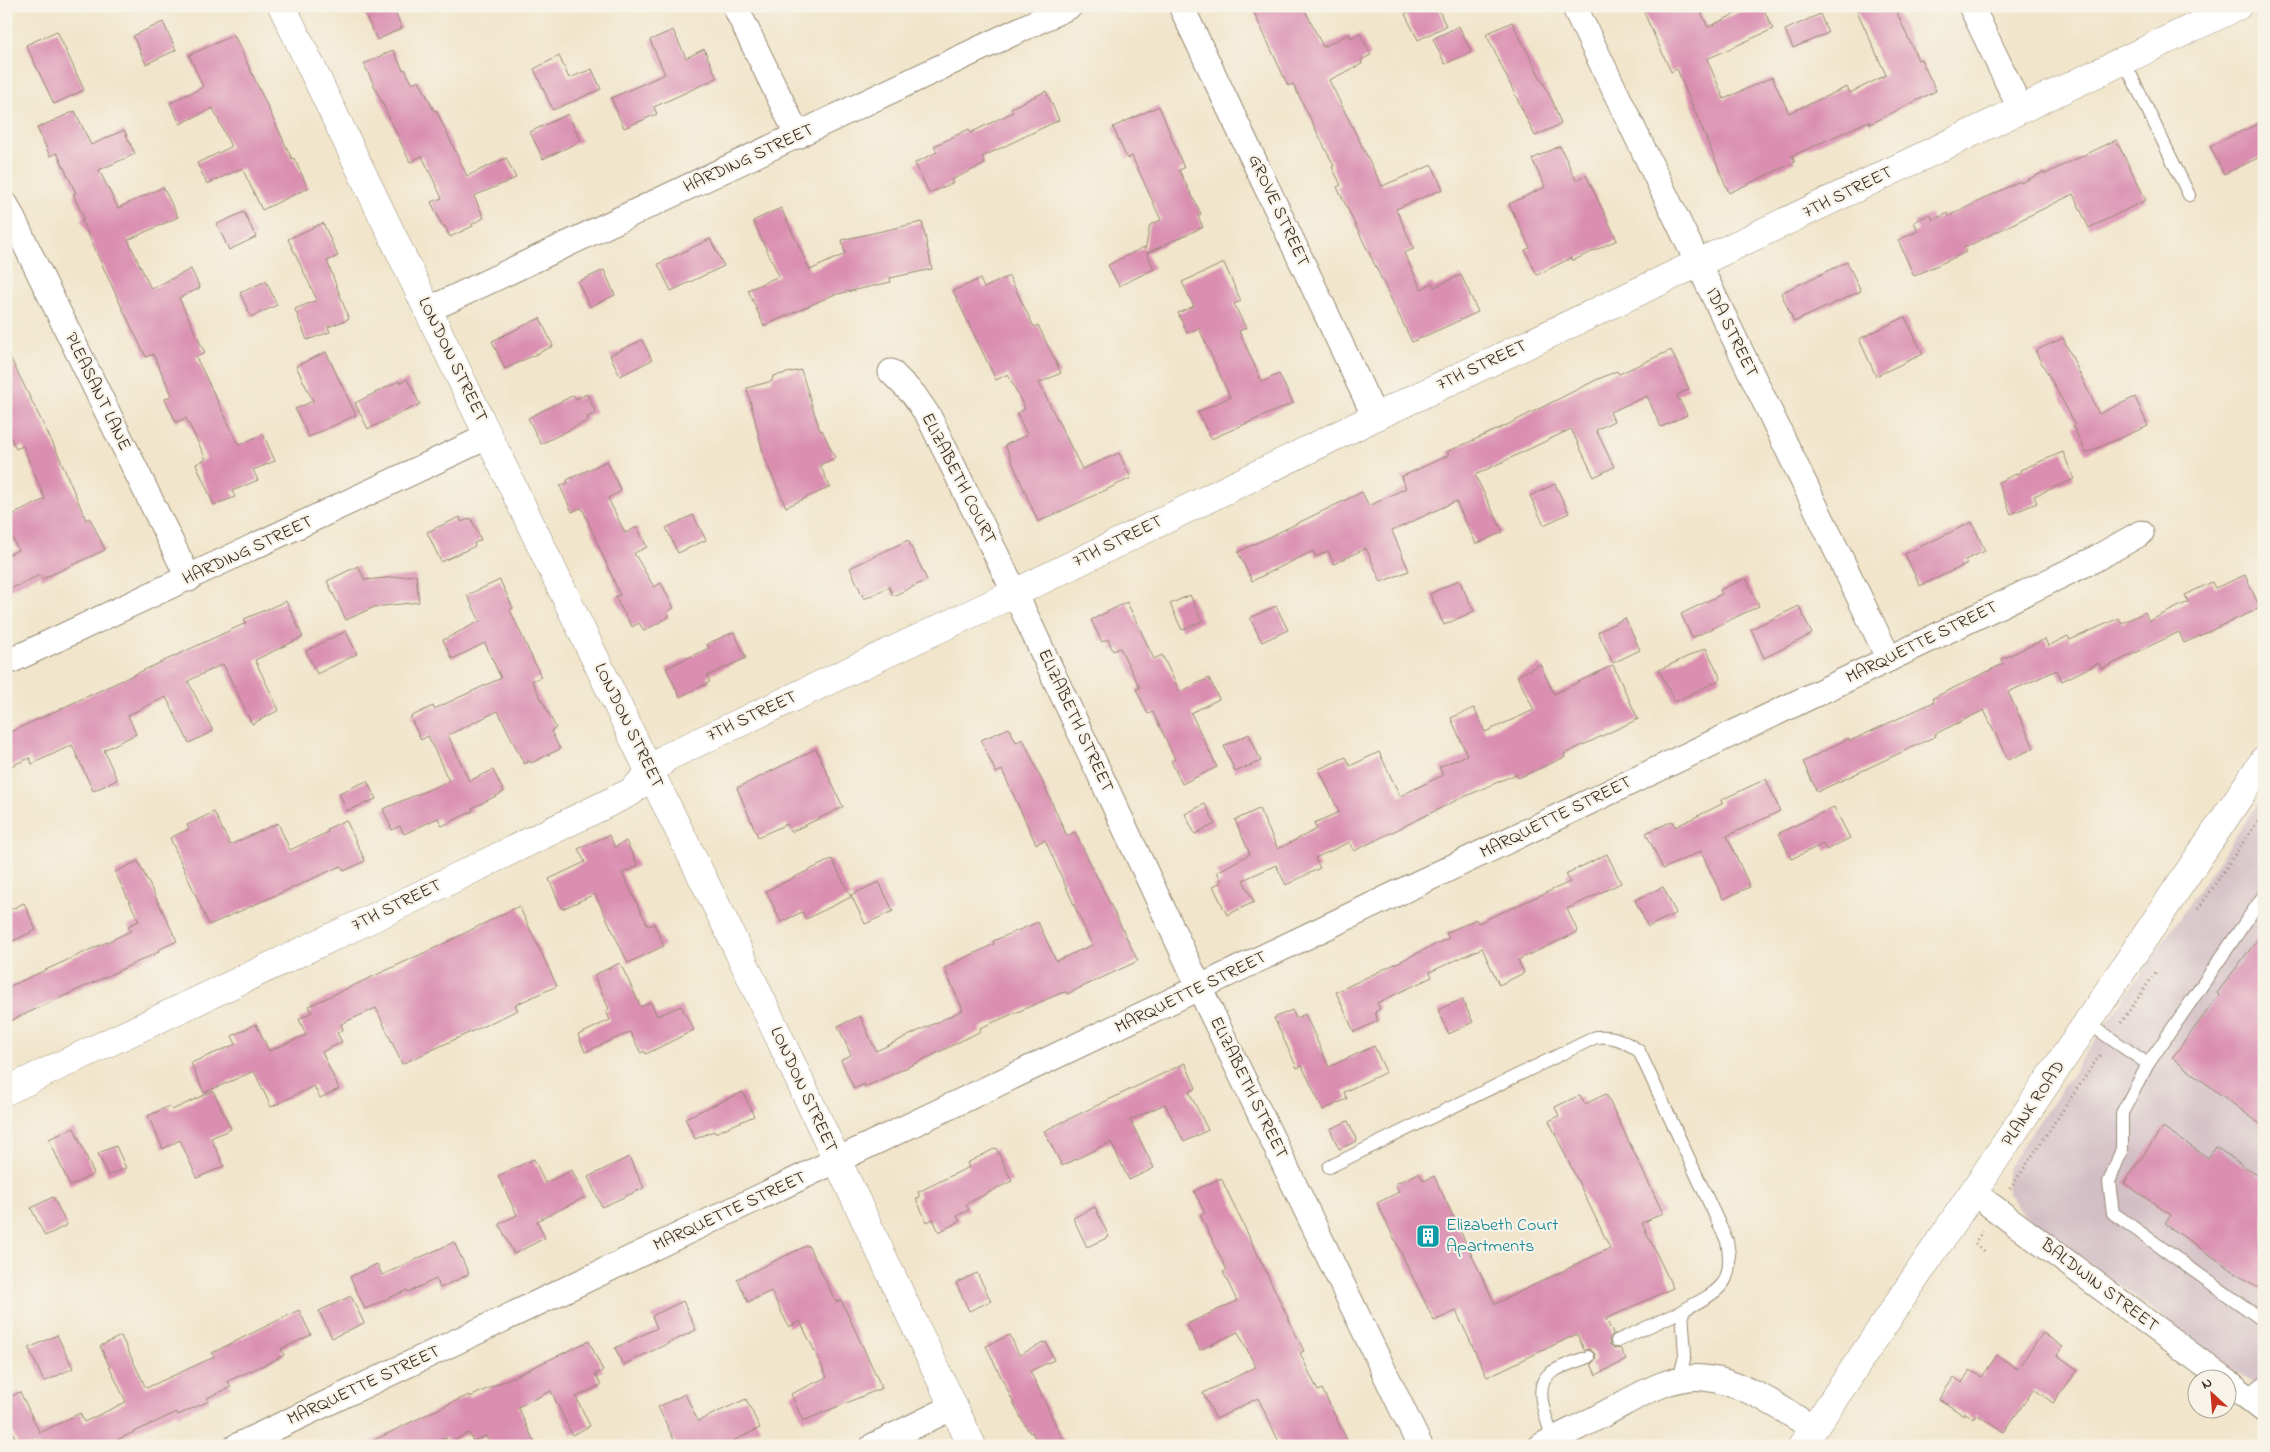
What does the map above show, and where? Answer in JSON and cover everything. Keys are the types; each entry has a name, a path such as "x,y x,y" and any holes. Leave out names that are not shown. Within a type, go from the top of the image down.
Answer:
{"street":[{"name":"LONDON STREET","path":"282,6 650,774 727,927 972,1446"},
{"path":"735,6 798,136"},
{"name":"HARDING STREET","path":"428,310 1070,6"},
{"name":"GROVE STREET","path":"1181,6 1375,417"},
{"name":"IDA STREET","path":"1574,6 1889,659"},
{"path":"1971,6 2021,110"},
{"name":"7TH STREET","path":"6,1091 377,916 622,797 631,792 667,757 1015,593 1375,417 2238,6"},
{"name":"PLEASANT LANE","path":"6,205 189,579"},
{"name":"ELIZABETH COURT","path":"891,372 914,395 930,417 1015,593"},
{"name":"HARDING STREET","path":"6,663 189,579 489,436"},
{"name":"MARQUETTE STREET","path":"237,1446 837,1162 1889,659 2093,560 2141,533"},
{"name":"ELIZABETH STREET","path":"1015,593 1200,989 1420,1446"},
{"name":"PLANK ROAD","path":"1808,1437 2264,760"},
{"name":"BALDWIN STREET","path":"1974,1193 2245,1390"},
{"path":"1547,1443 1656,1388 1679,1381 1703,1378 1746,1390 1781,1408 1808,1437"},
{"path":"873,1446 953,1407"}],"lane":[{"path":"2124,61 2189,195"},
{"path":"2264,895 2148,1064 2122,1113 2122,1149 2110,1182 2113,1213 2264,1321"},
{"path":"2088,1023 2148,1064"},
{"path":"1329,1167 1596,1037 1610,1036 1624,1041 1639,1052 1726,1241 1730,1256 1729,1272 1723,1285 1714,1292 1682,1311 1617,1342"},
{"path":"1679,1381 1685,1355 1682,1311"},
{"path":"1547,1443 1541,1388 1547,1375 1588,1357"}],"shaded area":[{"path":"2264,795 2264,1392 2238,1373 2238,1370 2234,1370 2024,1215 2014,1204 2007,1187 2007,1168"}],"building":[{"path":"361,6 392,6 402,28 377,40"},
{"path":"1251,6 1303,6 1323,47 1349,34 1351,38 1360,34 1371,55 1361,60 1362,64 1329,80 1382,186 1432,165 1443,189 1396,209 1414,249 1404,253 1421,289 1432,283 1434,287 1461,275 1478,312 1412,342 1337,187 1341,185 1332,167 1334,166 1293,84 1288,86"},
{"path":"1420,6 1437,6 1446,26 1418,40 1405,14"},
{"path":"1641,6 1698,6 1708,27 1752,6 1762,6 1773,29 1707,59 1724,99 1772,77 1789,113 1847,87 1850,93 1886,75 1857,11 1867,6 1894,6 1918,60 1921,59 1936,91 1870,124 1869,121 1792,156 1795,162 1729,193 1677,69 1671,72"},
{"path":"1820,14 1828,33 1793,48 1785,30"},
{"path":"163,22 176,50 146,64 133,36"},
{"path":"1512,22 1553,102 1561,124 1535,136 1486,34"},
{"path":"1459,26 1471,52 1445,64 1433,39"},
{"path":"673,30 686,58 704,49 717,78 654,107 657,114 624,128 611,98 665,74 650,40"},
{"path":"57,31 84,90 54,104 26,45"},
{"path":"234,35 292,159 294,158 308,188 262,210 242,168 207,184 197,163 231,147 213,108 180,124 170,103 203,87 189,55"},
{"path":"393,50 412,83 419,80 434,111 436,110 467,176 506,158 516,178 474,196 484,218 472,224 473,226 450,237 431,202 442,198 422,156 410,162 364,64"},
{"path":"559,56 569,78 592,69 601,89 553,110 534,69"},
{"path":"1046,91 1059,120 982,157 985,164 951,180 953,183 929,193 915,163 937,152 934,146 969,129 970,133 1013,112 1011,108"},
{"path":"1159,106 1184,168 1179,170 1201,214 1198,216 1203,227 1147,253 1154,269 1119,286 1108,265 1144,247 1145,250 1150,225 1161,220 1132,156 1127,159 1113,127"},
{"path":"75,111 91,145 124,130 135,154 99,170 118,208 163,187 178,217 128,240 151,289 191,269 200,288 179,298 205,353 196,357 239,445 263,434 275,461 253,470 258,480 232,491 235,497 214,505 196,464 206,459 186,418 176,422 165,399 172,395 153,354 146,357 81,219 84,218 73,194 76,193 57,153 50,156 37,128"},
{"path":"568,114 581,141 543,159 530,132"},
{"path":"2264,121 2264,155 2224,174 2210,146"},
{"path":"2116,140 2146,200 2089,228 2073,194 1964,248 1966,252 1914,276 1898,240 1918,231 1914,222 1930,214 1933,220 1948,213 1949,216 2020,181 2021,183 2044,172 2045,174"},
{"path":"1560,146 1576,180 1586,175 1617,240 1572,261 1571,258 1537,275 1525,250 1530,248 1509,204 1545,187 1532,159"},
{"path":"781,208 810,270 845,254 842,240 922,222 932,269 890,278 891,282 833,295 764,326 748,290 779,276 753,221"},
{"path":"244,212 256,237 229,250 217,224"},
{"path":"323,223 338,256 327,261 349,319 328,327 330,332 307,340 295,309 317,300 288,239"},
{"path":"710,239 724,266 671,291 658,264"},
{"path":"1847,262 1861,291 1794,322 1781,293"},
{"path":"1224,263 1241,301 1234,304 1246,328 1239,331 1262,382 1279,374 1293,403 1211,439 1198,412 1230,397 1199,328 1187,333 1178,313 1194,306 1182,282"},
{"path":"604,270 615,295 590,307 578,282"},
{"path":"1009,276 1034,327 1038,325 1061,373 1039,383 1082,469 1119,453 1131,478 1038,522 1005,445 1027,435 1017,413 1025,409 1008,374 996,380 953,291 980,279 984,288"},
{"path":"266,281 277,305 251,317 240,293"},
{"path":"1905,317 1923,354 1876,376 1859,339"},
{"path":"540,318 553,346 505,369 492,341"},
{"path":"2063,338 2099,414 2135,397 2148,426 2086,453 2073,426 2076,425 2035,351"},
{"path":"642,340 652,360 620,376 610,355"},
{"path":"6,349 58,454 86,520 90,518 105,550 42,579 40,575 6,591 6,556 18,550 6,525 6,518 45,499 23,446 16,449 6,428"},
{"path":"1671,350 1689,389 1677,395 1687,415 1661,427 1647,396 1610,412 1614,421 1596,430 1614,467 1594,477 1571,429 1475,475 1503,532 1476,544 1456,501 1392,531 1409,571 1381,582 1366,548 1334,564 1328,551 1316,557 1313,551 1252,581 1238,552 1362,492 1369,506 1406,488 1401,477 1449,455 1447,452 1505,426 1596,380 1617,371 1619,374"},
{"path":"326,352 356,415 309,437 295,409 313,401 296,366"},
{"path":"801,370 820,431 822,430 835,458 820,465 830,487 786,507 764,457 747,388 772,381 773,376"},
{"path":"407,379 420,404 368,429 355,403 399,381 400,383"},
{"path":"587,394 596,413 587,417 589,420 541,444 528,418 574,395 576,399"},
{"path":"2063,452 2074,479 2034,496 2037,503 2011,514 1998,482 2021,472 2020,470"},
{"path":"607,461 621,491 608,498 625,533 637,527 647,547 634,553 654,587 661,583 674,608 667,612 669,617 644,631 639,623 632,627 615,597 620,595 583,510 580,508 572,512 560,486 568,483 567,480"},
{"path":"1555,484 1569,513 1544,525 1530,496"},
{"path":"693,515 706,540 678,553 666,528"},
{"path":"460,517 462,522 471,518 481,540 474,543 475,546 441,562 427,532"},
{"path":"1972,522 1985,551 1965,560 1967,564 1920,586 1905,554"},
{"path":"908,540 927,580 893,596 889,587 864,599 850,568"},
{"path":"358,566 365,580 416,575 419,602 374,607 346,620 327,581"},
{"path":"2245,575 2260,608 2184,643 2179,632 2102,669 2099,663 2062,681 2057,670 2008,692 2034,748 2008,760 1984,710 1935,734 1936,736 1817,792 1803,762 1849,738 1850,741 1934,702 1933,698 2003,664 2002,659 2045,639 2048,646 2068,636 2070,640 2119,618 2122,623 2145,612 2149,621 2188,602 2185,595 2212,582 2215,588"},
{"path":"1746,578 1759,606 1692,638 1681,614 1722,594 1720,590"},
{"path":"500,580 513,608 510,610 541,677 532,681 556,728 551,731 560,749 531,763 530,761 524,764 498,711 448,735 469,781 493,770 504,792 472,808 473,811 442,826 438,818 404,834 400,826 392,830 383,809 449,781 428,736 421,740 410,717 433,706 434,709 501,678 485,643 452,659 443,640 480,621 467,595"},
{"path":"1459,580 1474,611 1444,625 1430,594"},
{"path":"1190,595 1202,621 1182,630 1170,604"},
{"path":"286,601 303,637 255,660 279,710 252,724 223,664 188,681 213,731 189,743 166,697 128,715 136,734 104,750 117,780 93,791 72,745 32,764 30,758 6,768 6,734 246,623 244,619"},
{"path":"1127,602 1154,659 1162,655 1180,692 1209,678 1219,699 1191,713 1217,767 1182,784 1171,761 1175,759 1153,712 1148,714 1136,689 1140,688 1120,648 1113,651 1108,639 1102,642 1091,620"},
{"path":"1276,606 1288,630 1262,642 1250,618"},
{"path":"1799,606 1812,634 1764,658 1751,629"},
{"path":"1625,618 1640,650 1613,663 1598,632"},
{"path":"346,631 357,654 317,674 306,651"},
{"path":"734,632 746,658 707,676 710,682 680,697 666,668 709,648 707,644"},
{"path":"1706,648 1721,679 1675,702 1659,670"},
{"path":"1540,664 1554,694 1613,665 1638,719 1564,754 1565,757 1518,778 1516,774 1455,801 1354,851 1350,842 1315,858 1320,868 1286,885 1276,865 1243,880 1254,902 1227,915 1213,886 1222,882 1217,872 1250,854 1235,820 1259,809 1278,849 1317,829 1314,823 1339,812 1319,769 1346,757 1350,766 1379,752 1400,796 1443,775 1439,767 1467,755 1451,718 1474,708 1485,732 1534,710 1517,676"},
{"path":"1009,728 1016,742 1023,739 1067,836 1075,832 1138,961 1067,994 1066,992 1061,993 980,1028 981,1031 929,1057 865,1087 864,1084 854,1089 841,1060 851,1055 838,1026 860,1016 876,1051 963,1010 944,968 994,944 993,941 1038,922 1056,961 1092,945 1045,840 1036,844 1002,770 996,773 981,740"},
{"path":"1249,734 1261,761 1235,772 1224,746"},
{"path":"816,749 843,807 791,832 787,824 758,837 737,788"},
{"path":"1766,779 1780,811 1727,836 1750,887 1723,899 1701,851 1663,869 1646,833 1673,821 1675,827 1722,804 1721,800"},
{"path":"367,781 376,799 347,811 339,793"},
{"path":"1205,804 1215,824 1195,834 1185,814"},
{"path":"1834,807 1850,838 1826,850 1823,844 1791,859 1779,833"},
{"path":"214,812 230,845 278,823 290,850 328,832 327,829 346,820 365,861 344,871 341,866 209,925 170,838 189,829 187,825"},
{"path":"609,835 615,847 626,841 638,866 622,873 648,926 654,924 664,946 628,963 595,894 562,909 549,879 585,862 578,849"},
{"path":"1607,854 1621,883 1567,909 1578,932 1518,960 1524,973 1499,985 1482,948 1430,972 1432,977 1377,1003 1380,1009 1375,1012 1378,1021 1354,1032 1336,992 1449,938 1446,933 1476,919 1478,923 1570,882 1566,874"},
{"path":"832,859 851,897 806,919 802,912 781,922 766,891"},
{"path":"138,861 177,941 158,950 159,952 6,1023 6,988 131,931 128,926 139,921 115,872"},
{"path":"879,882 893,911 865,924 851,895"},
{"path":"1663,887 1676,913 1648,927 1635,900"},
{"path":"24,903 36,930 6,944 6,912"},
{"path":"519,906 557,986 515,1005 518,1010 402,1064 376,1008 341,1024 343,1030 337,1033 342,1042 322,1052 339,1089 320,1098 314,1086 271,1107 254,1071 204,1093 191,1063 236,1044 232,1036 256,1024 269,1051 306,1035 299,1019 312,1012 309,1006 439,946"},
{"path":"2264,931 2264,1127 2172,1058 2219,995 2217,993"},
{"path":"620,963 641,1007 651,1002 657,1016 681,1006 694,1030 646,1054 644,1051 641,1053 630,1032 585,1052 578,1035 610,1020 606,1011 609,1009 594,975"},
{"path":"1462,999 1473,1022 1449,1034 1438,1010"},
{"path":"1292,1010 1296,1018 1305,1014 1329,1067 1374,1046 1386,1072 1344,1092 1347,1099 1323,1110 1302,1066 1297,1068 1274,1018"},
{"path":"1185,1063 1196,1088 1189,1092 1208,1130 1184,1142 1165,1104 1130,1120 1154,1168 1129,1180 1111,1142 1062,1166 1044,1131"},
{"path":"213,1091 231,1129 211,1138 224,1166 197,1178 180,1140 163,1149 148,1116 169,1106 172,1110"},
{"path":"743,1092 754,1116 715,1133 714,1131 695,1139 685,1118"},
{"name":"Elizabeth Court Apartments","path":"1606,1094 1663,1213 1642,1223 1673,1288 1606,1319 1613,1334 1609,1340 1610,1345 1616,1349 1620,1348 1626,1360 1596,1375 1591,1364 1596,1359 1595,1354 1590,1349 1584,1350 1577,1334 1487,1377 1456,1311 1434,1321 1377,1203 1399,1192 1395,1184 1419,1173 1424,1181 1434,1176 1495,1304 1610,1248 1549,1121 1559,1116 1555,1107 1580,1095 1585,1104"},
{"path":"1348,1121 1357,1141 1339,1149 1330,1129"},
{"path":"2163,1127 2208,1158 2216,1147 2264,1180 2264,1292 2165,1224 2171,1215 2124,1183"},
{"path":"74,1128 94,1174 70,1186 49,1139"},
{"path":"116,1146 126,1168 108,1176 98,1153"},
{"path":"996,1148 1012,1181 966,1204 969,1210 957,1216 960,1221 939,1232 933,1219 927,1222 916,1199 920,1197 918,1192 969,1167 967,1163"},
{"path":"629,1157 644,1188 602,1207 588,1177"},
{"path":"534,1159 545,1183 572,1170 585,1197 537,1221 545,1238 514,1254 499,1224 517,1215 498,1176"},
{"path":"1221,1178 1304,1351 1300,1353 1318,1391 1322,1389 1350,1446 1281,1446 1258,1398 1216,1419 1203,1393 1256,1367 1238,1332 1200,1350 1187,1324 1237,1301 1223,1272 1227,1270 1200,1215 1205,1213 1194,1191"},
{"path":"53,1197 67,1225 45,1236 31,1208"},
{"path":"1095,1207 1109,1237 1087,1247 1073,1218"},
{"path":"454,1242 469,1274 440,1288 436,1279 365,1309 350,1277 377,1264 382,1275"},
{"path":"808,1245 836,1302 841,1300 882,1388 803,1421 791,1394 827,1377 800,1321 789,1327 771,1291 748,1302 737,1279"},
{"path":"977,1273 991,1301 969,1311 956,1283"},
{"path":"351,1296 364,1323 332,1338 319,1311"},
{"path":"683,1301 696,1330 623,1365 615,1348 657,1328 652,1316"},
{"path":"299,1310 311,1335 281,1349 284,1355 275,1360 228,1381 231,1387 207,1398 209,1401 178,1415 177,1412 104,1446 14,1446 18,1444 6,1419 6,1399 20,1392 40,1433 80,1413 84,1422 126,1402 100,1346 121,1336 146,1388 214,1357 212,1353"},
{"path":"2043,1333 2063,1347 2057,1355 2078,1370 2053,1403 2034,1389 2004,1432 1976,1414 1974,1419 1964,1412 1963,1415 1939,1399 1954,1377 1962,1383 1970,1370 1982,1377 1997,1355 2017,1369"},
{"path":"57,1335 73,1368 44,1382 29,1348"},
{"path":"1010,1335 1019,1355 1046,1342 1054,1360 1030,1371 1066,1446 1039,1446 1032,1432 1030,1433 1022,1420 986,1346"},
{"path":"589,1341 603,1371 595,1374 601,1385 576,1397 590,1426 572,1435 551,1391 518,1407 536,1446 490,1446 486,1436 473,1441 469,1433 449,1443 446,1438 429,1446 362,1446 434,1411 469,1395 470,1397"},
{"path":"685,1394 698,1421 746,1399 760,1428 733,1441 735,1446 677,1446 658,1407"}],"place":[{"name":"Elizabeth Court Apartments","path":"1428,1236"}]}
